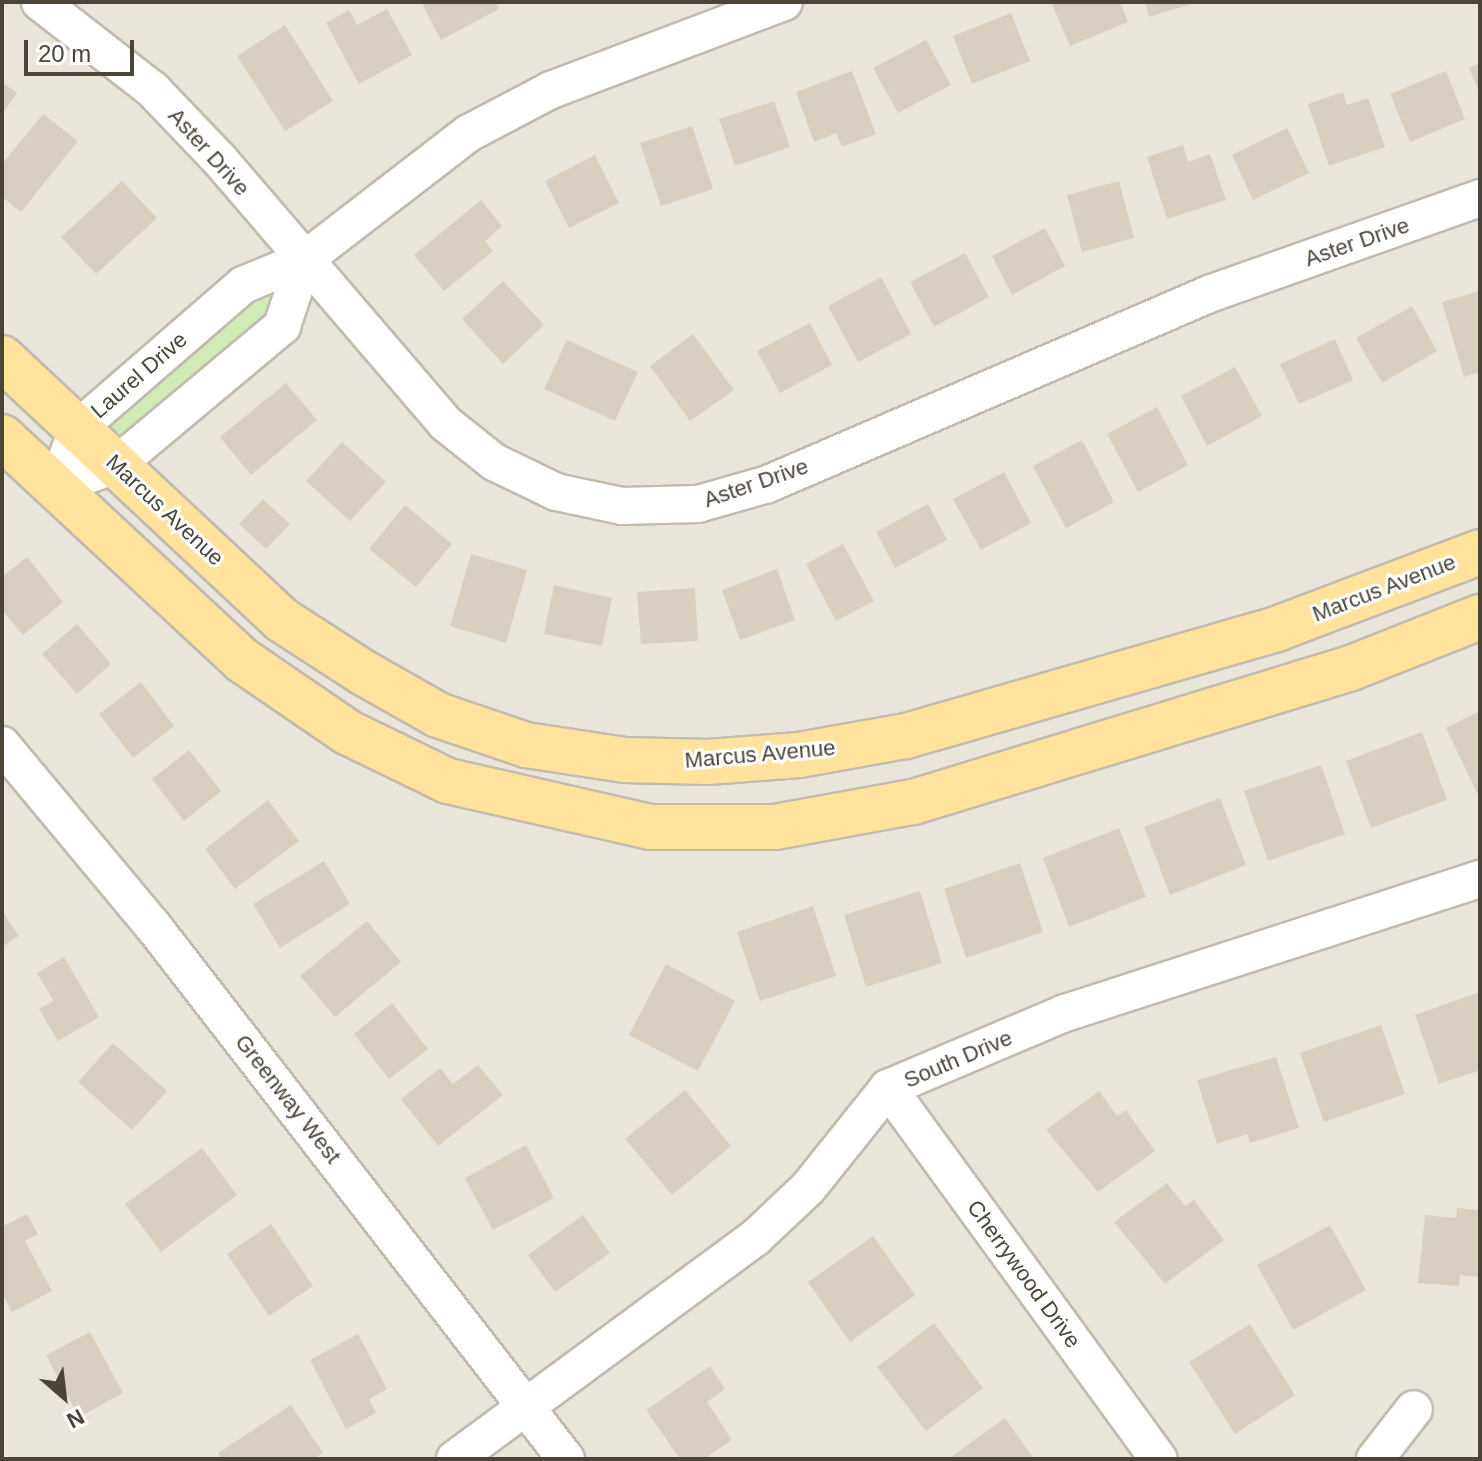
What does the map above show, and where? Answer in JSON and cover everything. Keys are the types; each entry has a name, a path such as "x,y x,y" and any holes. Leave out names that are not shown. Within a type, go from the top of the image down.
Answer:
{"main road":[{"name":"Marcus Avenue","path":"2,358 282,620 364,673 438,715 526,745 625,760 708,762 784,756 906,736 1279,628 1480,552"},
{"path":"2,437 242,660 347,732 448,781 650,827 775,827 913,802 1351,668 1480,617"}],"street":[{"name":"Aster Drive","path":"40,2 153,90 445,423 494,462 556,492 622,506 698,504 768,484 1209,294 1480,198"},
{"name":"Laurel Drive","path":"57,486 77,429 243,285 304,260 469,133 551,90 784,2"},
{"path":"57,486 116,465 282,326 304,260"},
{"name":"Greenway West","path":"2,745 153,926 566,1459"},
{"name":"South Drive","path":"455,1459 755,1238 808,1188 888,1088 1065,1013 1480,879"},
{"name":"Cherrywood Drive","path":"888,1088 1159,1459"},
{"path":"1375,1459 1414,1409"}],"shaded area":[{"path":"2,2 1480,2 1480,1459 2,1459"}],"green space":[{"path":"304,260 282,326 116,465 77,429"}],"building":[{"path":"421,2 496,2 499,9 441,40"},
{"path":"1051,2 1120,2 1128,22 1070,46"},
{"path":"1145,2 1194,2 1194,3 1149,17"},
{"path":"387,9 412,55 359,84 326,23 349,10 357,25"},
{"path":"1011,13 1030,61 972,84 953,36"},
{"path":"285,25 333,101 285,131 237,56"},
{"path":"926,40 951,85 898,113 873,68"},
{"path":"1480,63 1480,94 1469,68"},
{"path":"852,71 876,134 842,147 836,133 814,142 796,92"},
{"path":"1446,71 1465,119 1410,142 1390,94"},
{"path":"2,82 17,93 2,114"},
{"path":"1343,92 1347,105 1368,98 1385,147 1329,166 1308,104"},
{"path":"774,101 790,147 735,166 719,119"},
{"path":"43,114 78,141 21,212 2,197 2,164"},
{"path":"692,126 713,189 661,206 640,143"},
{"path":"1287,128 1309,173 1253,200 1232,155"},
{"path":"1183,145 1188,162 1210,154 1226,200 1167,219 1147,157"},
{"path":"595,155 619,203 569,228 545,181"},
{"path":"122,181 157,218 96,274 61,237"},
{"path":"1119,181 1134,238 1082,252 1067,195"},
{"path":"481,200 502,226 485,241 493,251 444,291 414,255"},
{"path":"1045,228 1065,266 1012,295 992,256"},
{"path":"965,253 989,297 934,327 910,282"},
{"path":"881,277 911,334 858,362 828,306"},
{"path":"503,281 544,325 503,364 462,319"},
{"path":"1480,291 1480,372 1464,377 1442,302"},
{"path":"1412,306 1437,351 1382,383 1356,338"},
{"path":"810,323 832,365 780,393 757,351"},
{"path":"693,334 734,390 690,421 650,366"},
{"path":"1335,339 1353,380 1299,404 1280,364"},
{"path":"567,340 638,372 615,421 544,389"},
{"path":"1235,367 1262,416 1207,446 1181,396"},
{"path":"286,383 317,420 251,475 220,437"},
{"path":"1157,407 1188,465 1138,492 1107,434"},
{"path":"1082,440 1114,502 1066,528 1033,466"},
{"path":"342,442 386,482 350,521 306,481"},
{"path":"1004,472 1031,523 981,550 953,499"},
{"path":"263,499 290,524 266,549 239,524"},
{"path":"928,504 947,540 895,568 876,532"},
{"path":"405,505 452,544 416,587 369,549"},
{"path":"843,544 874,601 836,621 806,564"},
{"path":"471,554 527,570 506,643 450,626"},
{"path":"27,557 63,602 23,635 2,610 2,577"},
{"path":"777,569 795,620 740,640 722,590"},
{"path":"554,585 612,598 602,646 544,634"},
{"path":"695,588 698,641 641,644 637,592"},
{"path":"77,624 111,664 77,694 42,654"},
{"path":"141,682 174,726 133,758 99,714"},
{"path":"1480,711 1480,792 1477,793 1446,728"},
{"path":"1422,732 1447,800 1371,828 1346,761"},
{"path":"189,750 221,791 184,821 152,779"},
{"path":"1321,765 1345,834 1268,861 1244,791"},
{"path":"1220,798 1246,865 1170,895 1144,827"},
{"path":"268,800 299,841 235,889 205,849"},
{"path":"1119,828 1146,897 1069,927 1043,858"},
{"path":"324,861 350,904 280,948 253,904"},
{"path":"1020,863 1043,932 966,958 944,889"},
{"path":"920,891 942,963 866,987 844,915"},
{"path":"813,906 836,976 760,1001 737,932"},
{"path":"2,911 19,936 2,947"},
{"path":"367,921 401,962 335,1017 300,976"},
{"path":"64,957 99,1017 58,1041 39,1009 54,1001 37,973"},
{"path":"666,964 735,1001 698,1071 629,1035"},
{"path":"1480,992 1480,1070 1439,1084 1415,1015"},
{"path":"392,1003 428,1049 389,1079 354,1034"},
{"path":"1381,1025 1405,1094 1324,1122 1300,1053"},
{"path":"113,1043 167,1091 132,1130 78,1082"},
{"path":"1276,1057 1299,1128 1250,1143 1247,1134 1217,1144 1197,1080"},
{"path":"478,1065 503,1095 438,1146 401,1099 440,1068 453,1084"},
{"path":"685,1090 731,1146 672,1195 625,1139"},
{"path":"1099,1091 1117,1116 1126,1110 1155,1151 1098,1192 1046,1130"},
{"path":"526,1145 554,1198 493,1230 465,1178"},
{"path":"202,1148 237,1195 161,1252 125,1204"},
{"path":"1167,1183 1185,1206 1194,1200 1224,1240 1165,1284 1114,1222"},
{"path":"1457,1208 1480,1210 1480,1277 1460,1275 1459,1286 1418,1283 1425,1215 1456,1218"},
{"path":"27,1214 38,1234 25,1241 52,1291 12,1312 2,1293 2,1227"},
{"path":"583,1215 610,1253 555,1292 528,1255"},
{"path":"271,1224 313,1286 269,1316 227,1254"},
{"path":"1330,1225 1366,1290 1293,1330 1257,1265"},
{"path":"873,1236 915,1295 850,1342 808,1282"},
{"path":"934,1323 983,1388 926,1431 877,1367"},
{"path":"1250,1324 1295,1395 1235,1434 1189,1362"},
{"path":"90,1332 123,1393 79,1417 46,1355"},
{"path":"358,1334 387,1389 369,1399 376,1413 346,1429 310,1360"},
{"path":"710,1366 725,1389 707,1402 732,1440 704,1459 680,1459 646,1410"},
{"path":"291,1405 323,1453 314,1459 222,1459 218,1453"},
{"path":"1005,1418 1034,1459 948,1459"}]}
